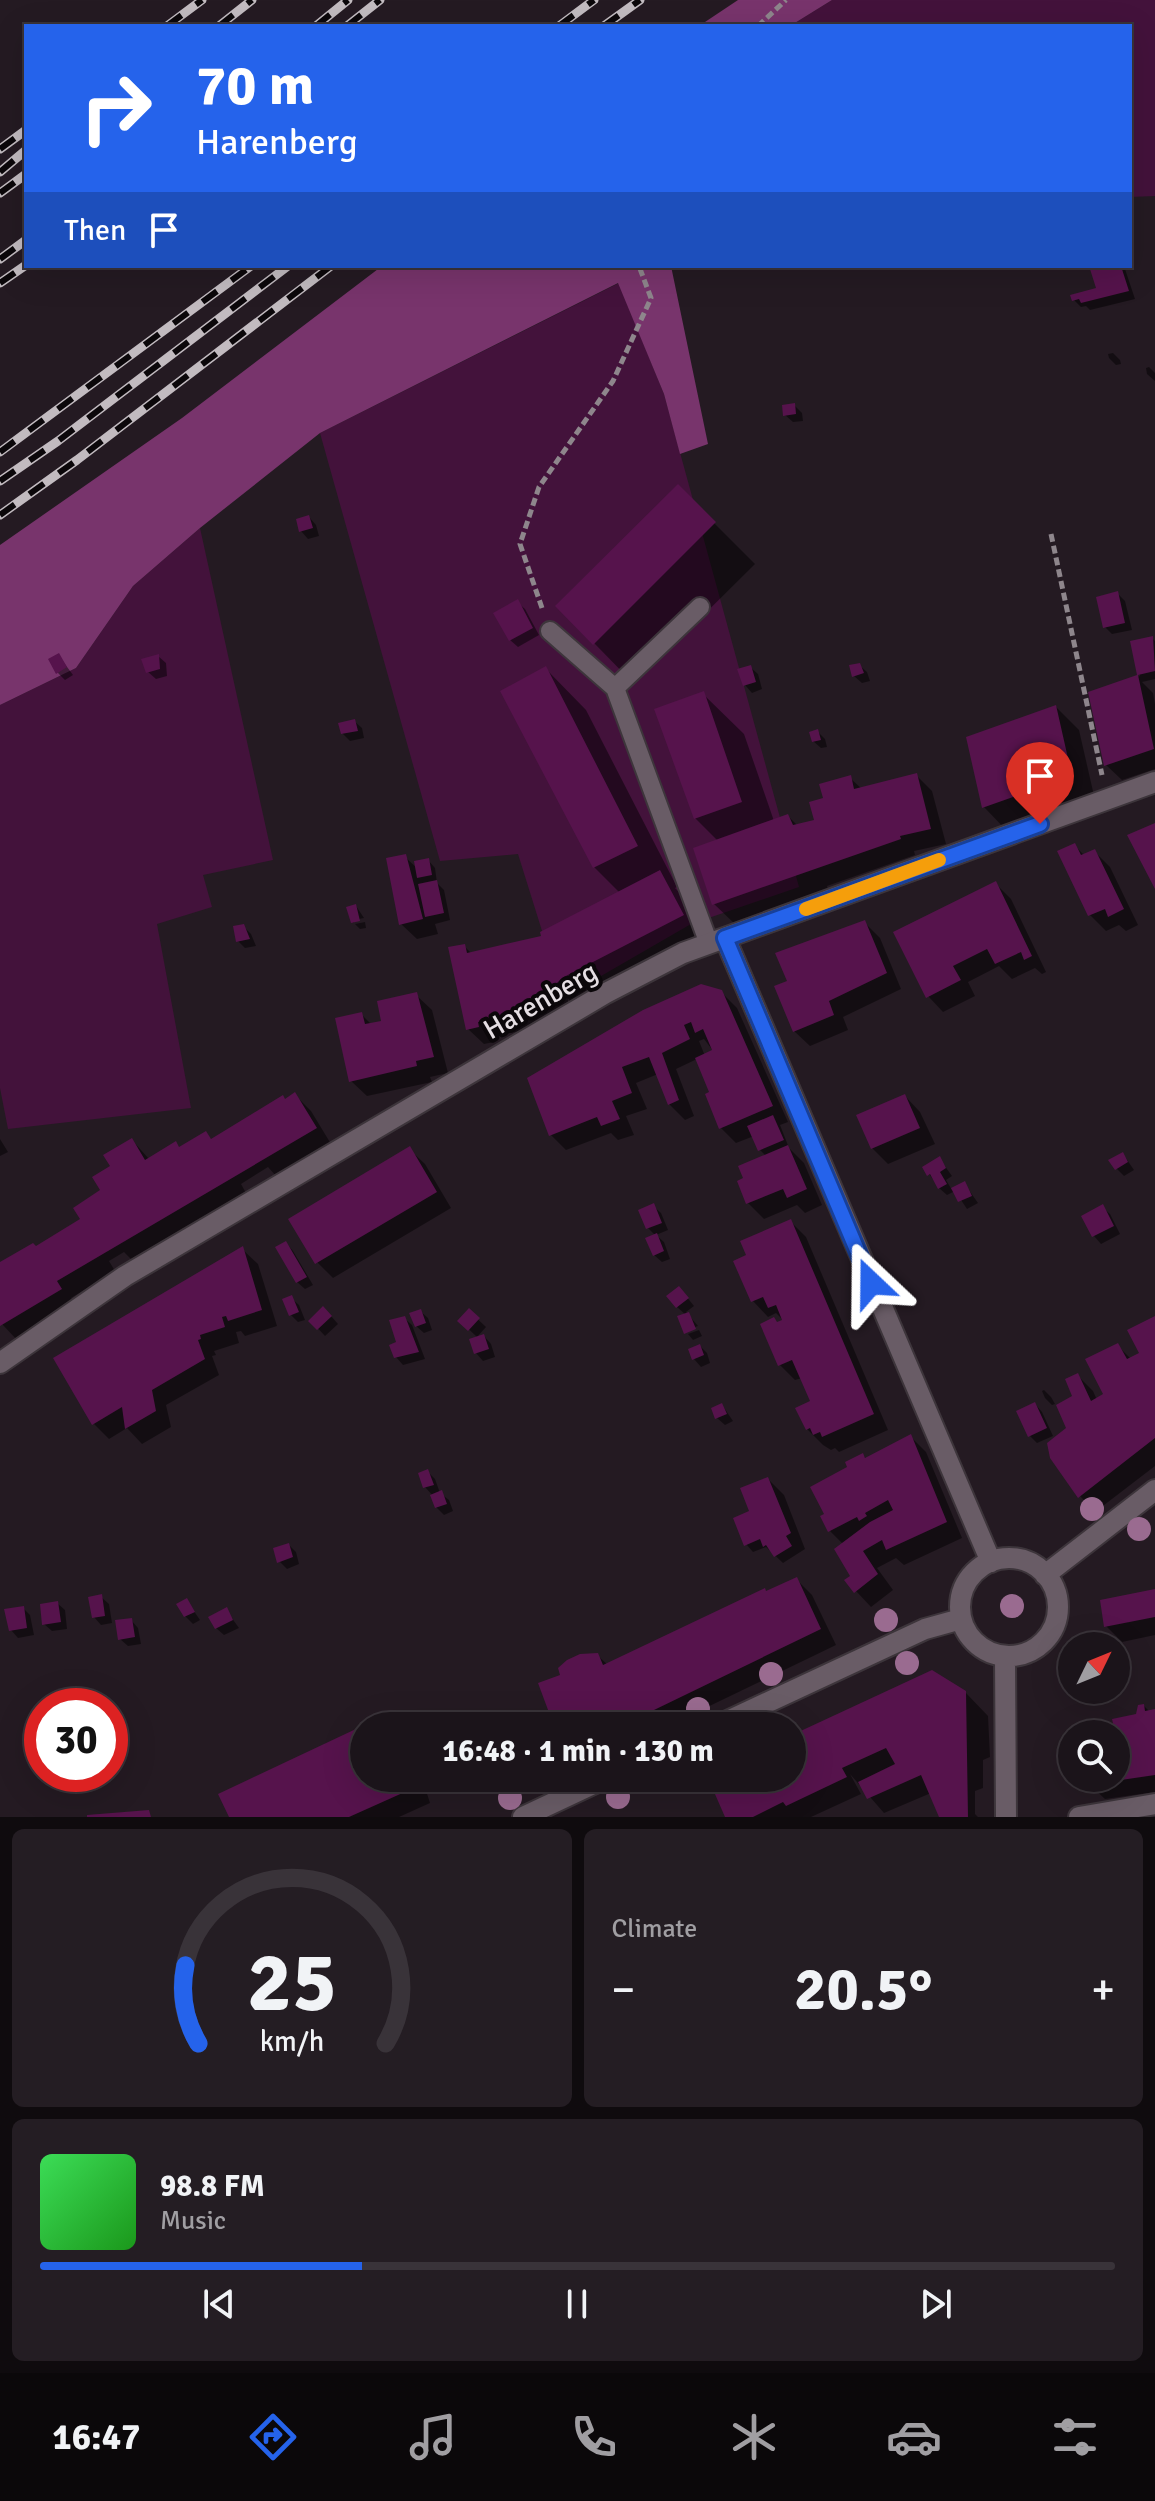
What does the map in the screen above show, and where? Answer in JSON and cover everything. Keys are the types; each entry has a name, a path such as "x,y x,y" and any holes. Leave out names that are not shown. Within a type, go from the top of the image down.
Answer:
{"street":[{"name":"Harenberg","path":"0,1363 125,1276 606,993 683,953 1155,782"},
{"path":"717,941 991,1562"},
{"path":"1045,1575 1155,1490"},
{"path":"1014,1559 1037,1567 1045,1575 1053,1587 1057,1615 1053,1629 1033,1650 1005,1657 977,1645 967,1634 961,1619 960,1599 967,1580 982,1566 1014,1559"},
{"path":"747,1712 925,1629 961,1619"},
{"path":"1005,1657 1006,1817"},
{"path":"523,1817 576,1792"},
{"path":"1079,1817 1155,1804"}],"lane":[{"path":"615,688 700,607"},
{"path":"550,631 615,688 717,941"}],"path":[{"path":"760,24 786,0"},
{"path":"550,631 520,544 539,487 613,381 651,298 640,268"},
{"path":"1051,534 1102,776"}],"shaded area":[{"path":"738,0 832,0 793,24 702,24"},
{"path":"832,0 1155,0 1155,196 1132,197 1132,24 793,24"},
{"path":"379,268 671,268 708,444 680,454 664,394 618,283 320,433 200,528 133,586 76,668 0,705 0,545 182,418"},
{"path":"619,283 664,394 799,887 691,924 563,998 518,854 440,861 320,433"},
{"path":"200,528 273,860 203,875 212,907 157,924 191,1108 8,1129 0,1088 0,705 76,668 133,586"}],"building":[{"path":"1122,268 1129,291 1081,303 1079,299 1072,301 1070,295 1096,288 1090,269"},
{"path":"795,403 796,414 783,416 782,405"},
{"path":"678,484 716,522 593,645 555,606"},
{"path":"309,515 313,528 299,532 296,519"},
{"path":"1118,591 1125,623 1103,628 1096,597"},
{"path":"518,599 533,628 509,641 493,613"},
{"path":"1153,636 1155,671 1138,675 1154,749 1104,766 1088,692 1137,675 1130,641"},
{"path":"59,653 67,667 56,674 48,659"},
{"path":"159,654 160,669 146,673 141,659"},
{"path":"860,663 864,673 852,677 849,665"},
{"path":"751,665 756,682 743,686 737,669"},
{"path":"546,666 638,846 593,868 500,691"},
{"path":"704,691 742,802 694,819 654,709"},
{"path":"1056,705 1072,776 982,808 966,737"},
{"path":"355,719 358,731 341,734 338,723"},
{"path":"818,729 821,740 812,742 809,732"},
{"path":"917,773 931,829 900,836 901,839 712,905 693,848 788,814 793,825 814,820 809,802 823,798 819,784 851,775 854,789"},
{"path":"1155,823 1155,889 1127,835"},
{"path":"1075,843 1081,855 1095,849 1124,909 1108,917 1105,909 1088,916 1057,851"},
{"path":"406,854 423,919 399,925 386,858"},
{"path":"429,858 432,875 417,878 414,861"},
{"path":"660,870 684,915 562,978 553,987 504,1016 478,1022 479,1027 466,1030 448,947 465,944 467,953 541,936 540,932"},
{"path":"437,880 444,913 425,917 418,884"},
{"path":"996,881 1032,956 1024,960 1021,952 995,964 987,949 953,966 961,980 926,998 893,932"},
{"path":"356,904 360,921 351,923 346,907"},
{"path":"865,920 887,973 829,1001 834,1015 793,1032 774,986 787,981 775,953"},
{"path":"244,924 250,939 236,942 233,926"},
{"path":"701,984 722,990 773,1106 719,1129 695,1058 712,1050 703,1029 695,1033 691,1022 684,1025 690,1039 662,1053 679,1100 668,1105 649,1057 622,1067 632,1093 612,1101 620,1119 601,1126 597,1117 549,1136 527,1078 643,1010"},
{"path":"417,992 434,1057 416,1061 417,1066 349,1082 335,1018 362,1012 365,1024 381,1021 377,1001"},
{"path":"295,1092 317,1128 57,1281 62,1289 0,1326 0,1262 33,1243 36,1246 80,1219 73,1208 100,1190 92,1177 110,1166 103,1155 132,1138 145,1160 176,1141 179,1147 206,1131 211,1139 283,1095 285,1099"},
{"path":"905,1094 920,1128 871,1149 856,1115"},
{"path":"773,1115 784,1140 758,1151 747,1126"},
{"path":"788,1145 807,1189 787,1198 783,1189 746,1204 737,1181 743,1178 738,1166"},
{"path":"410,1146 437,1192 315,1264 288,1219"},
{"path":"1123,1152 1128,1162 1115,1170 1108,1160"},
{"path":"940,1156 946,1168 940,1172 947,1184 938,1189 922,1167"},
{"path":"965,1181 972,1196 958,1202 951,1188"},
{"path":"654,1203 662,1223 646,1229 638,1210"},
{"path":"1103,1204 1114,1226 1092,1237 1081,1216"},
{"path":"791,1219 874,1414 822,1437 820,1432 813,1435 810,1428 806,1430 795,1408 810,1401 792,1360 778,1366 760,1324 774,1317 777,1322 782,1320 776,1305 768,1308 763,1297 751,1302 733,1261 746,1255 740,1241"},
{"path":"657,1233 664,1251 653,1256 645,1238"},
{"path":"286,1241 307,1277 296,1283 275,1247"},
{"path":"243,1246 262,1310 228,1321 226,1316 222,1317 225,1327 200,1335 201,1339 198,1340 205,1359 152,1390 156,1411 125,1429 122,1407 92,1425 53,1358"},
{"path":"679,1286 689,1298 676,1308 666,1296"},
{"path":"292,1295 299,1312 289,1316 282,1299"},
{"path":"323,1306 332,1316 317,1330 308,1321"},
{"path":"469,1308 480,1318 468,1331 457,1321"},
{"path":"421,1309 426,1323 415,1327 409,1313"},
{"path":"689,1312 696,1329 684,1334 677,1316"},
{"path":"405,1316 419,1352 394,1358 389,1345 396,1342 389,1320"},
{"path":"1155,1316 1155,1438 1078,1498 1050,1458 1047,1443 1066,1428 1056,1405 1072,1396 1065,1379 1078,1373 1091,1401 1103,1394 1085,1359 1118,1343 1127,1359 1139,1353 1127,1330"},
{"path":"484,1334 489,1349 474,1354 469,1339"},
{"path":"700,1344 704,1355 692,1360 688,1349"},
{"path":"1035,1402 1047,1428 1028,1437 1016,1411"},
{"path":"722,1403 727,1414 715,1419 711,1408"},
{"path":"911,1434 947,1522 886,1550 882,1540 863,1551 878,1574 854,1593 844,1580 850,1576 834,1549 870,1522 893,1510 888,1500 865,1513 867,1516 859,1521 857,1517 828,1532 820,1516 824,1514 810,1487 847,1467 845,1462 863,1453 865,1458"},
{"path":"428,1469 434,1485 423,1488 418,1473"},
{"path":"768,1477 791,1533 786,1536 792,1546 774,1557 766,1545 763,1547 760,1539 744,1546 733,1518 749,1511 740,1488"},
{"path":"442,1490 447,1504 435,1508 430,1495"},
{"path":"289,1543 293,1557 277,1563 273,1548"},
{"path":"797,1577 821,1629 650,1712 549,1712 538,1683 560,1675 558,1668 567,1660 580,1654 598,1653 603,1665 765,1588 766,1591"},
{"path":"1155,1589 1155,1617 1104,1627 1100,1600"},
{"path":"102,1594 105,1616 92,1618 88,1597"},
{"path":"187,1598 195,1612 184,1617 176,1604"},
{"path":"58,1601 61,1622 42,1625 40,1604"},
{"path":"24,1606 27,1628 9,1631 4,1609"},
{"path":"227,1607 233,1620 215,1629 208,1617"},
{"path":"132,1618 135,1637 118,1640 115,1620"},
{"path":"932,1670 966,1691 968,1817 939,1817 921,1775 867,1799 858,1782 895,1764 886,1748 842,1768 847,1777 786,1806 783,1802 753,1817 725,1817 714,1792 806,1792 806,1728"},
{"path":"1144,1704 1145,1711 1155,1709 1155,1775 1130,1779 1130,1720 1112,1719 1136,1714 1138,1705"},
{"path":"350,1732 350,1792 405,1792 349,1817 229,1817 218,1794"},
{"path":"149,1810 151,1817 87,1817 87,1815"}],"railway":[{"path":"170,24 202,0"},
{"path":"222,24 252,0"},
{"path":"318,24 348,0"},
{"path":"350,24 380,0"},
{"path":"562,24 594,0"},
{"path":"607,24 640,0"},
{"path":"0,149 24,131"},
{"path":"0,172 24,152"},
{"path":"0,193 24,175"},
{"path":"0,259 24,241"},
{"path":"0,283 24,266"},
{"path":"0,452 248,268"},
{"path":"0,481 58,441 285,268"},
{"path":"0,515 328,268"}],"slow traffic":[{"path":"806,909 939,860"}],"route":[{"path":"871,1283 725,938 1040,824"}]}
